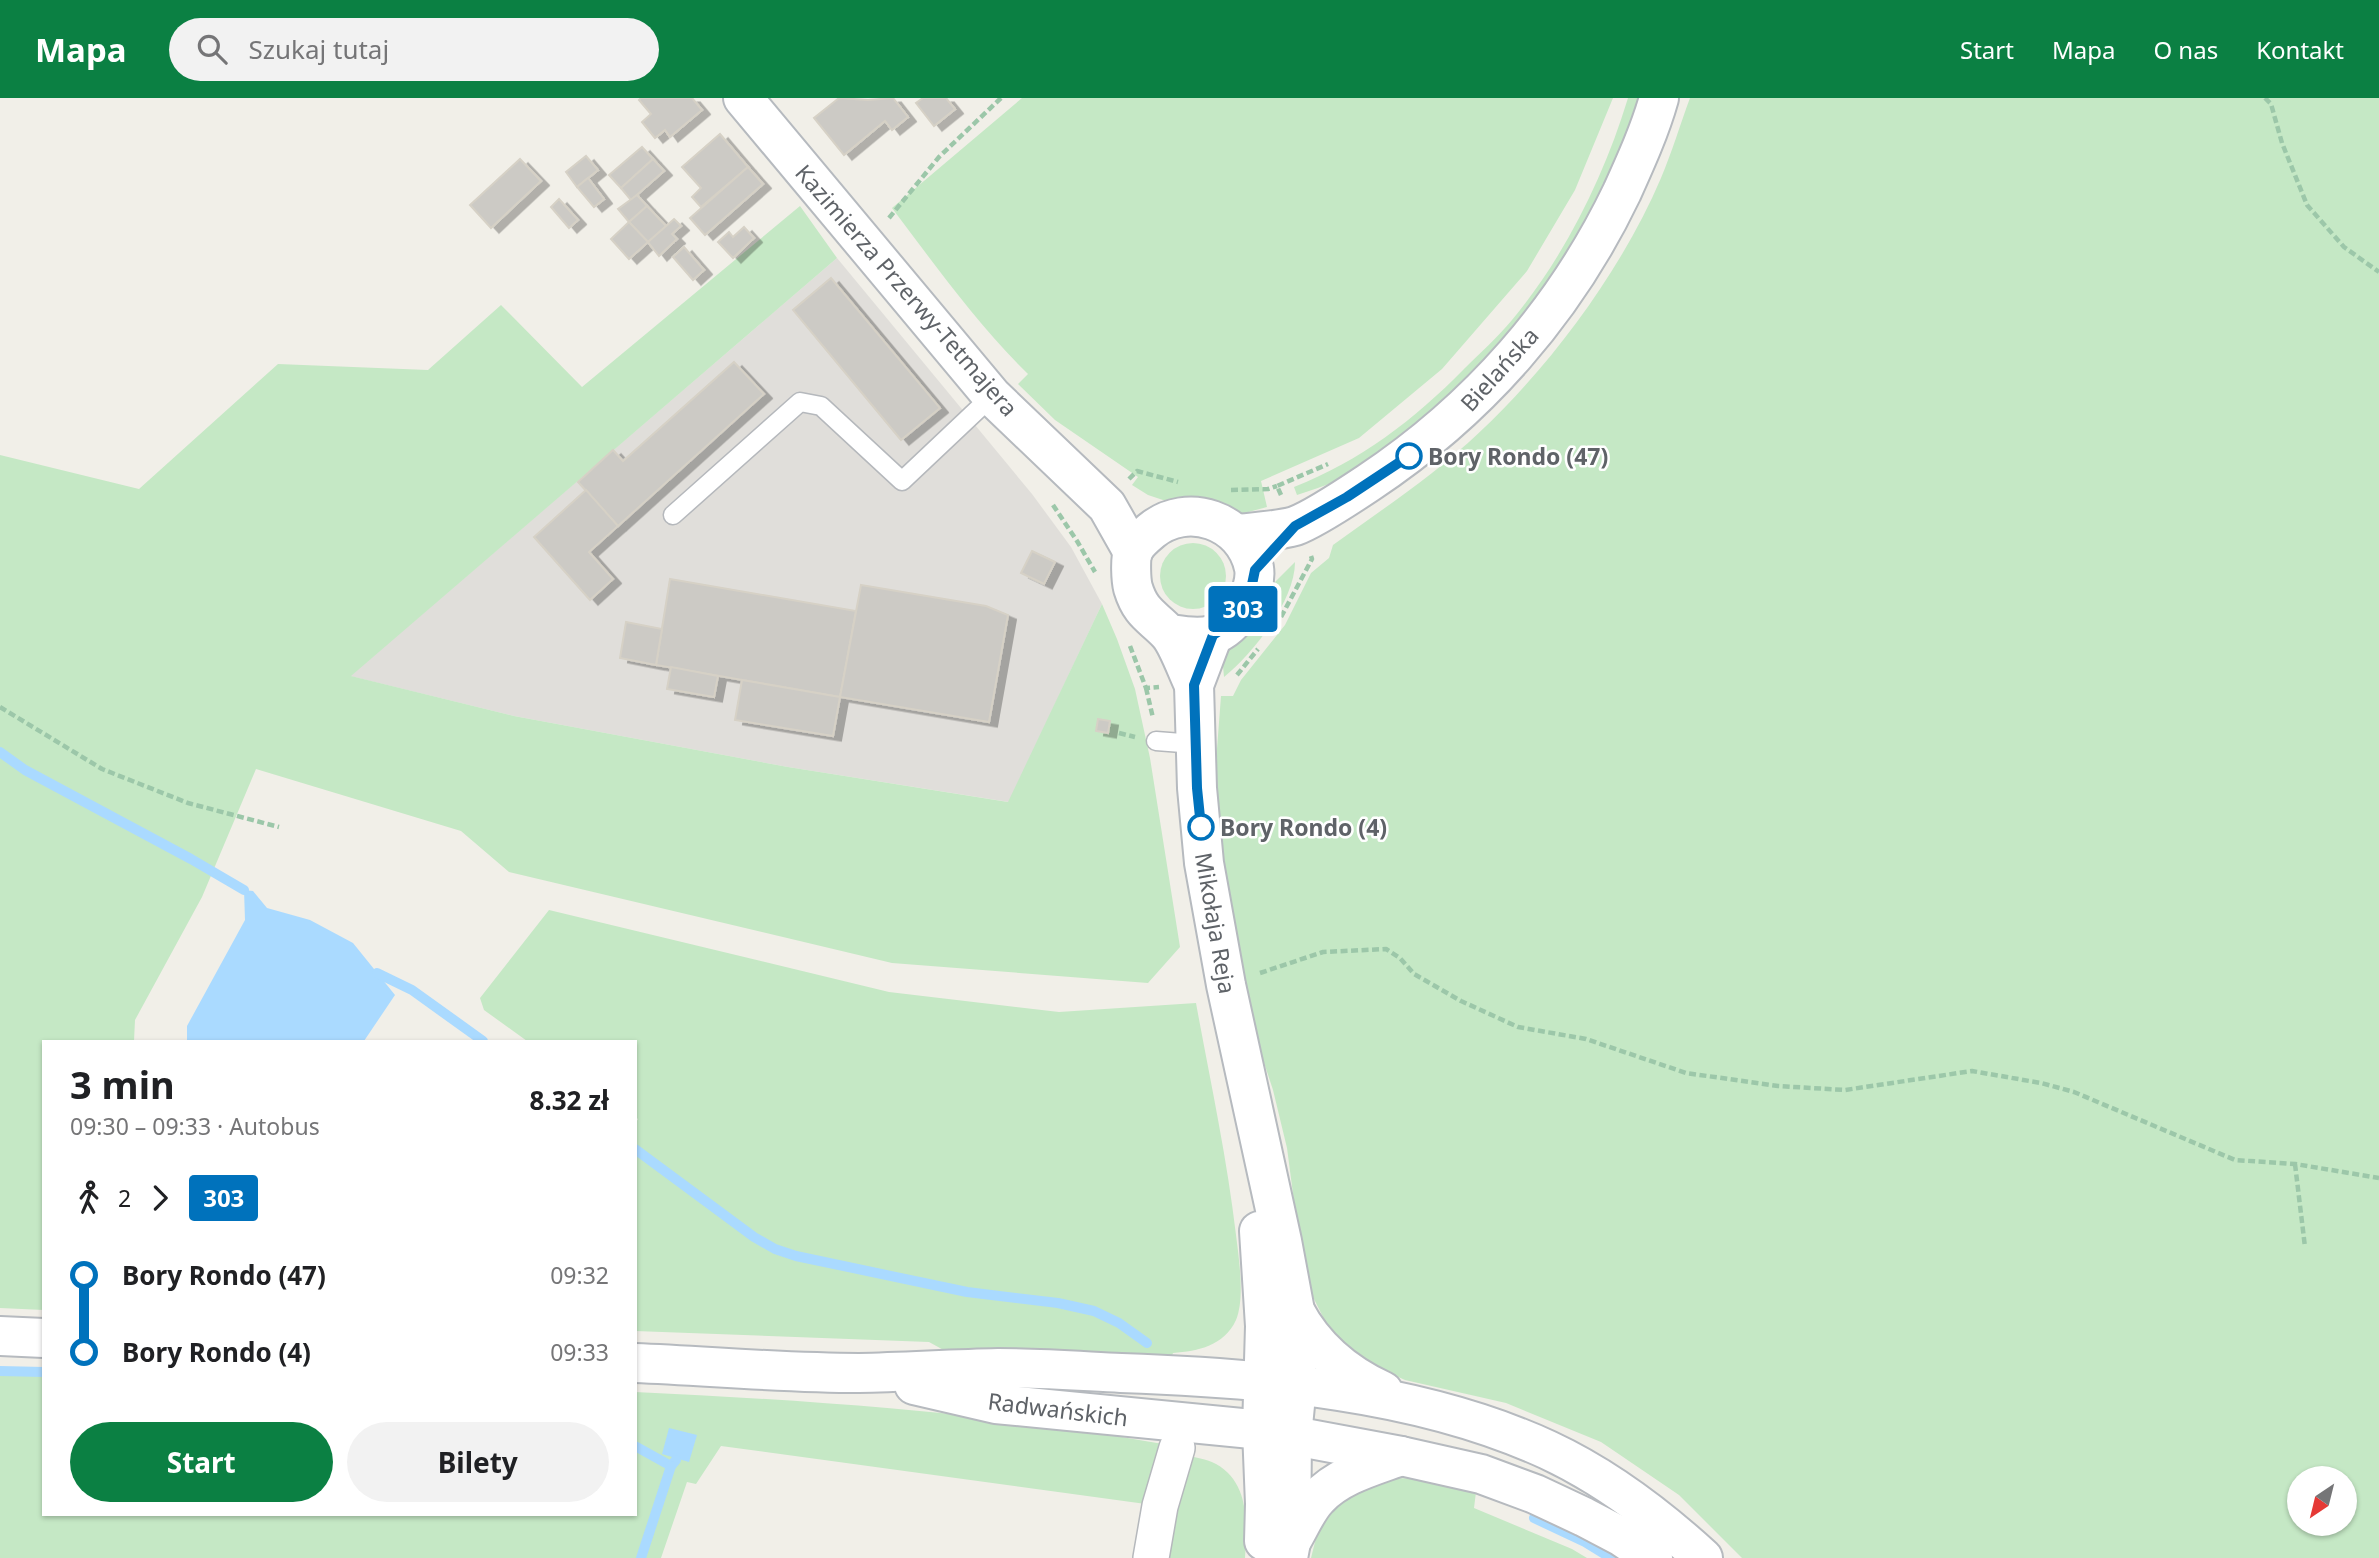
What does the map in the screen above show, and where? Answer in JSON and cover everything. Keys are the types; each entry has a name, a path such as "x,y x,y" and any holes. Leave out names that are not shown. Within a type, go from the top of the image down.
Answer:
{"street":[{"name":"Kazimierza Przerwy-Tetmajera","path":"743,98 992,396 1113,489"},
{"name":"Bielańska","path":"1237,534 1295,526 1347,497 1409,456 1470,404 1508,366 1543,322 1582,265 1612,213 1637,160 1659,98"},
{"path":"1113,489 1133,552 1132,585 1139,604 1152,621 1170,634 1194,638 1213,635 1231,623 1242,611 1250,594 1255,570 1295,526"},
{"path":"1113,489 1159,524"},
{"path":"1133,552 1159,524 1176,517 1196,515 1211,519 1237,534 1247,549 1255,570"},
{"path":"1170,634 1194,685"},
{"name":"Mikołaja Reja","path":"1213,635 1194,685 1197,788 1204,863 1226,985 1295,1311 1279,1384 1277,1433 1265,1504 1281,1553"},
{"name":"Mikołaja Reja","path":"1255,1127 1265,1326 1279,1384"},
{"path":"1295,1311 1306,1331 1342,1367 1364,1382 1414,1405 1493,1428 1548,1450 1604,1480 1643,1506 1703,1558"},
{"path":"0,1336 42,1338"},
{"name":"Radwańskich","path":"637,1363 857,1373 1000,1368 1185,1375 1279,1384 1414,1405"},
{"name":"Radwańskich","path":"857,1373 996,1404 1277,1433 1481,1474 1535,1494 1613,1532 1653,1558"},
{"path":"1151,1558 1160,1506 1177,1448"},
{"path":"1281,1553 1317,1498 1335,1484 1358,1472 1401,1456"}],"lane":[{"path":"673,515 800,402 821,406 902,481 992,396"},
{"path":"1156,741 1195,744"}],"path":[{"path":"865,245 894,214 939,157 1001,98"},
{"path":"2265,98 2271,104 2282,143 2307,205 2344,247 2379,272"},
{"path":"1228,489 1268,489 1331,463"},
{"path":"1113,489 1137,471 1181,482"},
{"path":"1277,486 1295,526"},
{"path":"0,707 102,769 188,803 279,827"},
{"path":"1226,985 1323,952 1386,949 1400,958 1414,974 1461,1001 1518,1027 1586,1039 1686,1073 1778,1086 1845,1090 1972,1071 2041,1083 2074,1092 2235,1160 2295,1164 2379,1178"},
{"path":"2295,1164 2305,1247"}],"shaded area":[{"path":"837,258 1032,494 1071,547 1102,604 1009,802 788,767 514,716 350,676"}],"green space":[{"path":"1022,98 1613,98 1575,190 1527,271 1442,369 1359,438 1261,481 1267,507 1241,514 1206,500 1166,501 1148,495 1132,485 1138,477 1055,420 1018,384 1028,374 974,315 892,208"},
{"path":"1628,98 1639,98 1610,173 1574,245 1537,300 1473,372 1409,433 1338,480 1297,495 1294,487 1364,452 1406,422 1445,388 1512,320 1549,269 1581,215 1607,157"},
{"path":"1690,98 2379,98 2379,1558 1742,1558 1679,1495 1601,1442 1506,1403 1405,1380 1365,1362 1330,1331 1311,1293 1300,1247 1287,1148 1273,1090 1251,1023 1218,834 1215,775 1221,696 1233,696 1241,680 1285,625 1311,573 1329,558 1333,545 1420,482 1466,444 1533,377 1593,300 1619,260 1642,219 1665,168"},
{"path":"800,206 837,258 351,676 514,716 788,767 1008,802 1102,604 1135,689 1150,758 1180,947 1148,983 892,963 509,872 461,831 256,769 202,897 135,1020 134,1040 42,1040 42,1310 0,1308 0,455 139,489 278,364 428,370 501,305 582,387"},
{"path":"1186,543 1200,543 1212,548 1221,557 1226,576 1224,589 1217,600 1200,609 1186,609 1174,604 1165,595 1160,583 1160,569 1165,557 1174,548"},
{"path":"1295,562 1288,593 1280,609 1259,640 1224,677 1226,654 1273,584"},
{"path":"549,910 889,992 1059,1012 1196,1003 1223,1148 1239,1255 1240,1301 1236,1320 1225,1336 1209,1346 1173,1353 1169,1362 949,1353 929,1342 637,1331 637,1040 526,1040 484,1010 480,998"},
{"path":"0,1375 42,1376 42,1516 637,1516 637,1392 933,1412 1048,1425 1163,1444 1153,1505 721,1446 696,1484 687,1482 661,1558 0,1558"},
{"path":"1184,1455 1216,1464 1235,1482 1241,1493 1246,1518 1245,1558 1161,1558"},
{"path":"1414,1478 1476,1492 1474,1508 1572,1549 1587,1558 1311,1558 1319,1526 1337,1500 1375,1479"}],"water":[{"path":"244,890 253,891 267,908 310,920 353,943 395,995 365,1040 187,1040 187,1026 245,920"},
{"path":"669,1428 697,1435 689,1462 662,1454"}],"building":[{"path":"692,98 702,110 670,137 665,130 655,138 642,122 651,114 639,100"},
{"path":"839,98 893,98 908,117 892,130 885,121 844,155 814,118"},
{"path":"923,98 946,98 955,109 934,126 916,103"},
{"path":"720,134 748,167 701,207 692,197 701,188 682,167"},
{"path":"642,147 653,159 621,188 609,175"},
{"path":"586,156 598,170 577,187 566,172"},
{"path":"520,159 541,181 491,228 470,205"},
{"path":"653,159 664,171 631,200 621,188"},
{"path":"748,167 763,184 705,235 690,218"},
{"path":"588,178 604,199 594,207 577,187"},
{"path":"637,195 647,206 629,222 618,209"},
{"path":"559,199 578,220 569,228 551,207"},
{"path":"647,206 666,226 648,242 629,222"},
{"path":"674,219 681,226 672,234 677,239 659,256 648,242"},
{"path":"629,222 648,242 629,259 611,239"},
{"path":"744,227 754,238 733,258 718,242 729,232 733,237"},
{"path":"684,247 704,270 693,280 673,257"},
{"path":"831,278 940,408 901,440 793,310"},
{"path":"734,362 764,394 618,526 578,482 613,450 623,461"},
{"path":"586,490 618,526 589,552 613,579 590,600 534,537"},
{"path":"1032,551 1055,562 1044,584 1021,573"},
{"path":"670,579 856,611 840,697 656,665"},
{"path":"861,585 986,606 1008,615 989,722 840,697"},
{"path":"626,622 662,629 656,665 620,658"},
{"path":"671,667 718,676 714,697 667,689"},
{"path":"742,680 840,697 833,736 735,720"},
{"path":"1098,719 1110,721 1108,733 1096,731"}],"waterway":[{"path":"0,752 25,770 244,890"},
{"path":"377,973 412,990 482,1040"},
{"path":"637,1150 754,1237 775,1249 796,1256 967,1292 1058,1303 1094,1311 1119,1323 1147,1343"},
{"path":"0,1371 42,1372"},
{"path":"637,1447 671,1466 676,1460"},
{"path":"641,1558 671,1466"},
{"path":"1534,1518 1585,1542 1611,1558"}],"bus line":[{"name":"303","path":"1201,827 1194,685 1213,635 1231,623 1242,611 1250,594 1255,570 1295,526 1347,497 1409,456"}],"place":[{"name":"Bory Rondo (47)","path":"1409,456"},
{"name":"Bory Rondo (4)","path":"1201,827"}]}
